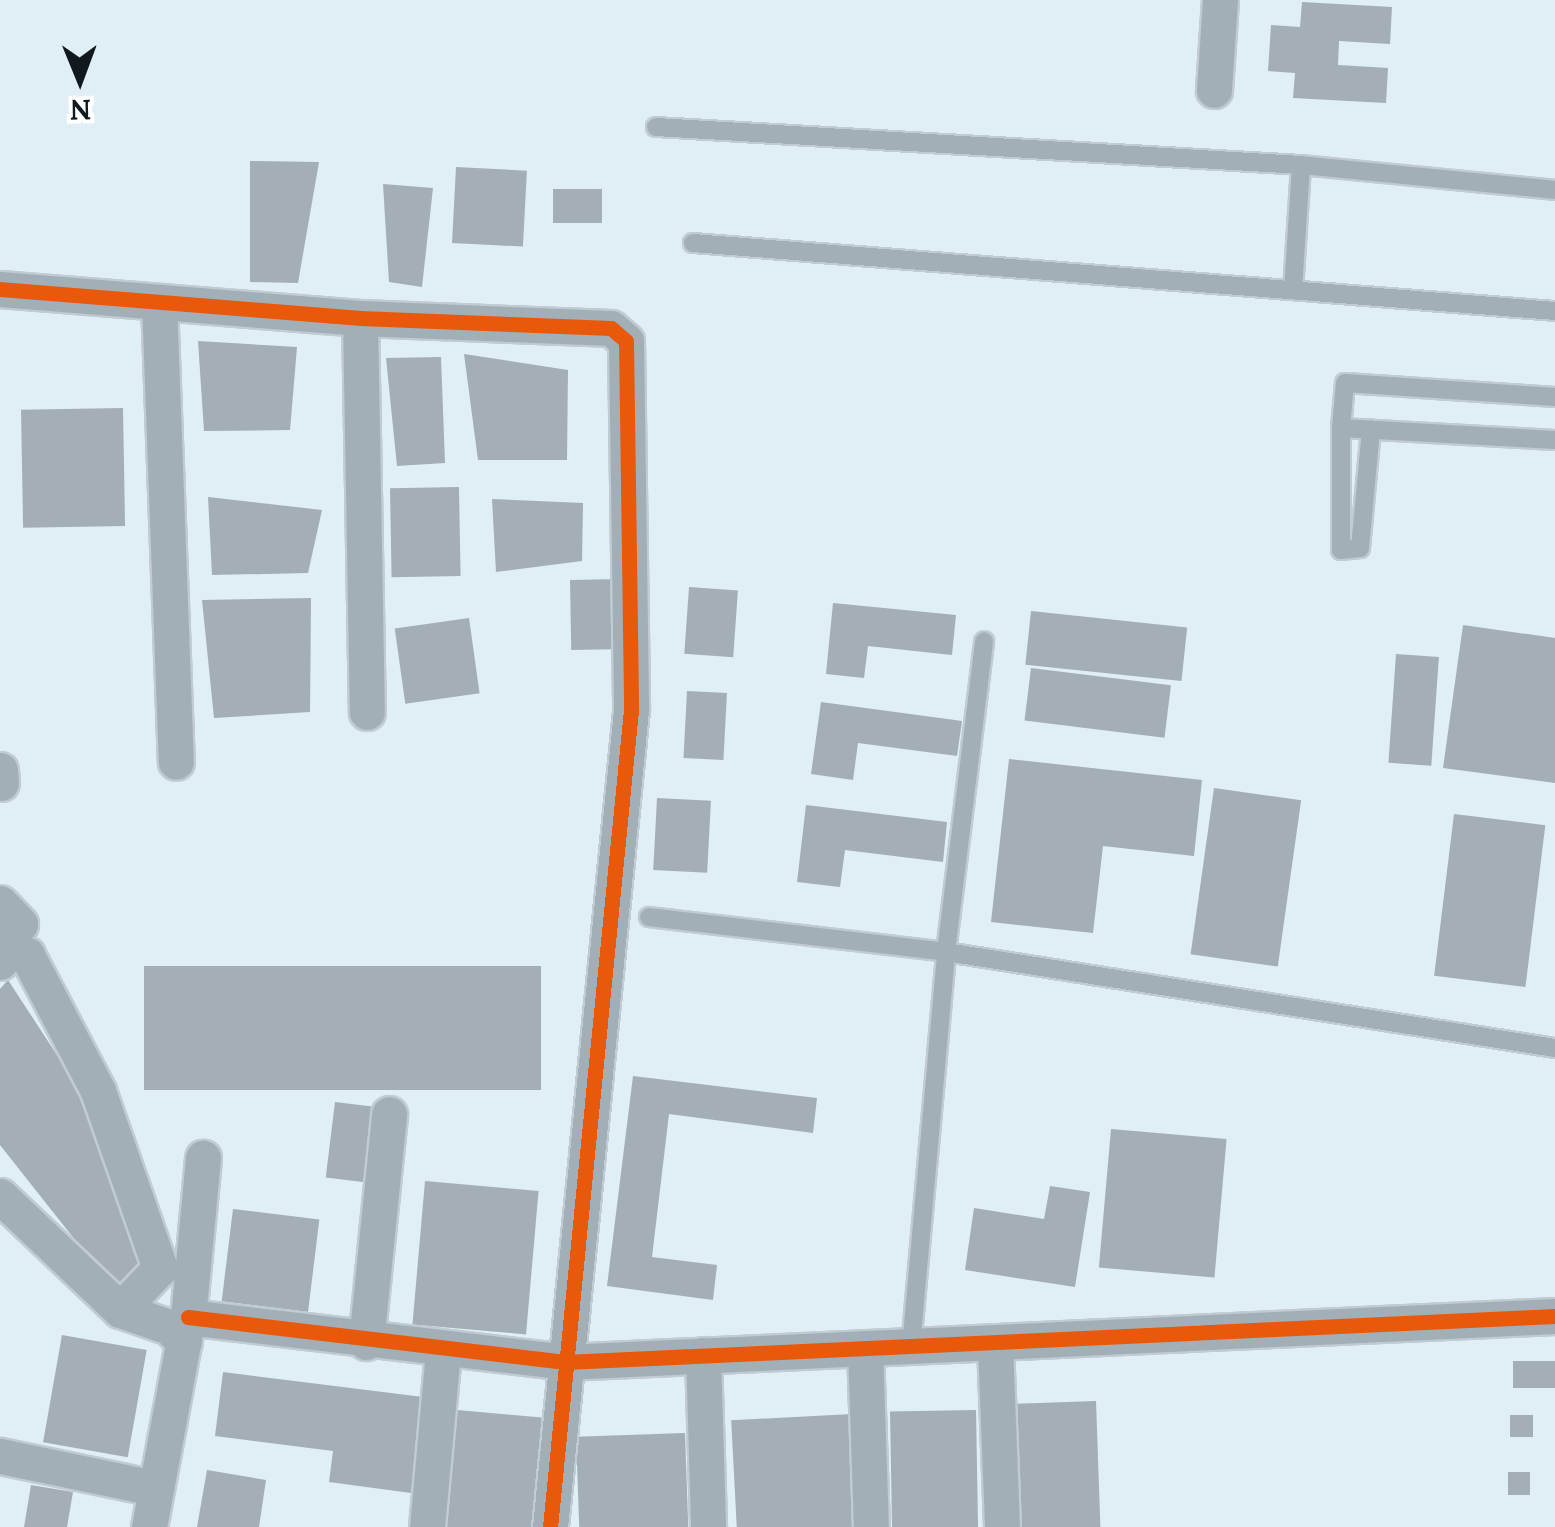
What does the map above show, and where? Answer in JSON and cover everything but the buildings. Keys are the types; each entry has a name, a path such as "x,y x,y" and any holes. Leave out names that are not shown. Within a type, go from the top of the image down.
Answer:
{"street":[{"path":"1214,90 1220,0"},
{"path":"0,289 360,318 611,328 626,341 631,710 550,1527"},
{"path":"159,302 176,762"},
{"path":"360,318 367,712"},
{"path":"0,770 1,783"},
{"path":"0,903 20,924 0,945"},
{"path":"0,962 10,950 26,955 98,1091 160,1268 120,1310"},
{"path":"366,1342 389,1114"},
{"path":"150,1527 186,1329 202,1158"},
{"path":"0,1196 120,1310 169,1328 565,1362 1555,1316"},
{"path":"995,1344 1002,1527"},
{"path":"865,1348 871,1527"},
{"path":"426,1527 443,1350"},
{"path":"704,1355 708,1527"},
{"path":"0,1456 155,1488"}],"lane":[{"path":"656,126 1302,165 1555,190"},
{"path":"1293,290 1302,165"},
{"path":"694,243 1555,311"},
{"path":"1371,430 1360,548 1341,550 1346,383 1555,398"},
{"path":"1342,428 1555,440"},
{"path":"911,1347 946,952 984,641"},
{"path":"650,917 946,952 1555,1048"}],"cycle path":[{"path":"0,289 360,318 611,328 626,341 631,710 550,1527"},
{"path":"188,1317 565,1362 1555,1316"}]}
